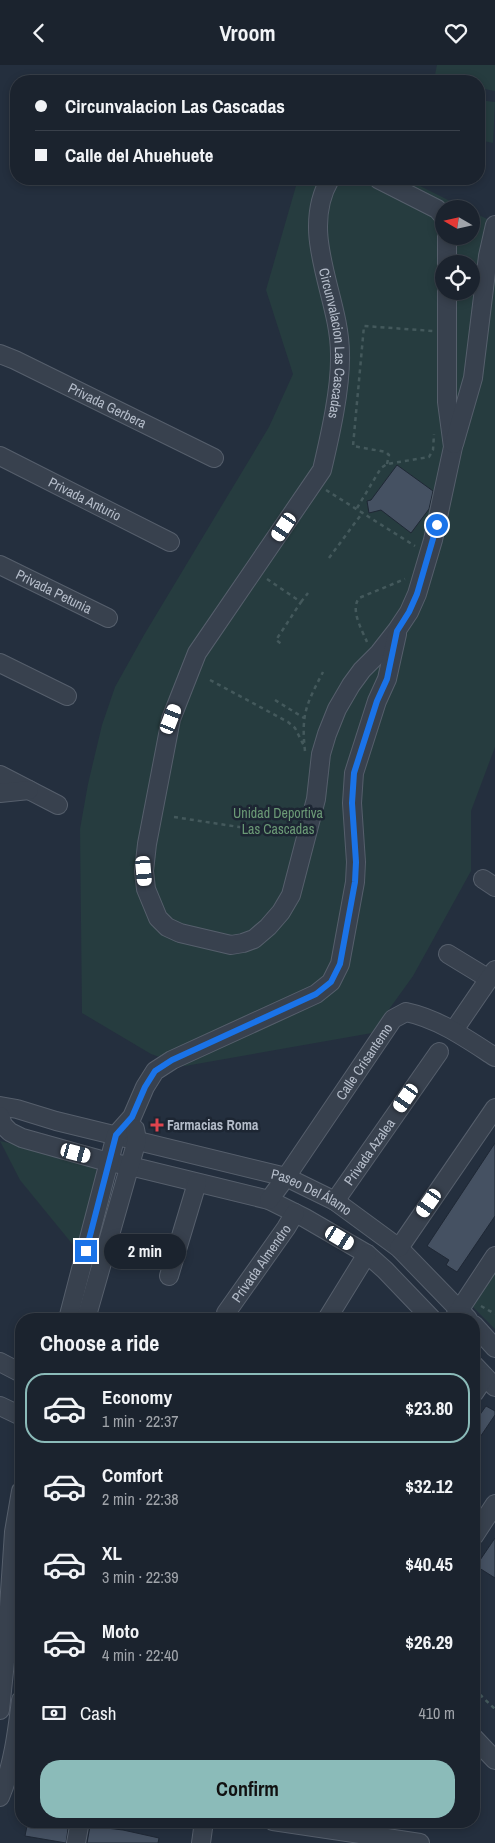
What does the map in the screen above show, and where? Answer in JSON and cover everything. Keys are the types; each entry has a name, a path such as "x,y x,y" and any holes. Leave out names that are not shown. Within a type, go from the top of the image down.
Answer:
{"street":[{"name":"Circunvalacion Las Cascadas","path":"326,185 320,207 321,258 338,327 340,352 340,371 328,445 322,470 314,483 197,653 171,719 147,844 144,871 146,889 158,919 167,927 180,933 231,945 254,939 280,912 291,895 316,799 321,754 327,734 351,685 397,631 409,612 417,594 433,541 453,447 447,403 447,300"},
{"path":"390,185 435,208"},
{"path":"453,447 473,378 488,256 495,225"},
{"name":"Privada Gerbera","path":"0,354 214,458"},
{"name":"Privada Anturio","path":"0,456 170,542"},
{"name":"Privada Petunia","path":"0,565 108,618"},
{"path":"70,1313 116,1135 132,1117 145,1087 155,1071 172,1060 316,994 331,982 340,964 355,882 356,862 352,803 354,773 377,701 387,679 397,631"},
{"path":"0,663 67,697"},
{"path":"0,775 58,805"},
{"path":"0,793 30,790"},
{"path":"448,954 492,975 454,1030"},
{"name":"Calle Crisantemo","path":"269,1200 393,1019 406,1012 422,1015 454,1030 495,1057"},
{"name":"Privada Azalea","path":"335,1201 438,1053"},
{"name":"Paseo Del Álamo","path":"0,1106 286,1177 335,1201 399,1248 457,1313"},
{"path":"399,1248 495,1108"},
{"name":"Paseo Del Álamo","path":"0,1116 3,1125 10,1132 22,1138 108,1162 130,1165 269,1200 367,1254 385,1270 425,1313"},
{"path":"88,1313 137,1140 132,1117"},
{"path":"169,1276 197,1183"},
{"name":"Privada Almendro","path":"226,1313 295,1213"},
{"path":"331,1313 367,1254"},
{"path":"462,1313 495,1256"},
{"path":"480,1332 495,1348"},
{"path":"0,1362 15,1370"},
{"path":"0,1406 15,1413"},
{"path":"480,1527 495,1504"},
{"path":"15,1508 7,1531 15,1562"},
{"path":"0,1711 14,1653 15,1610"},
{"path":"2,1788 13,1753 15,1740"},
{"path":"480,1744 495,1760"},
{"path":"76,1843 79,1828"},
{"path":"201,1843 203,1828"},
{"path":"332,1828 382,1834 420,1843"}],"path":[{"path":"387,464 389,455 386,452 354,446 364,326 441,331"},
{"path":"357,508 381,468 387,464 429,457 433,450 435,431"},
{"path":"314,483 417,547"},
{"path":"328,558 363,512"},
{"path":"254,571 301,602"},
{"path":"374,639 368,646 355,608 356,602 411,576"},
{"path":"283,645 276,640 308,593"},
{"path":"210,680 288,722 295,728 305,748"},
{"path":"275,700 304,718"},
{"path":"174,817 306,837"},
{"path":"480,1695 495,1709"}],"green space":[{"path":"437,65 495,65 495,91 485,89 485,75 435,75"},
{"path":"485,101 495,102 493,143 485,141"},
{"name":"Unidad Deportiva Las Cascadas","path":"296,185 418,185 448,200 435,200 435,245 480,245 480,216 495,223 495,747 471,811 471,871 413,976 372,1033 185,1066 151,1054 82,1013 80,829 102,725 115,687 144,635 269,427 293,374 266,290"},
{"path":"0,1141 90,1162 96,1168 97,1176 78,1251 20,1180"},
{"path":"495,1249 495,1329 462,1296"}],"building":[{"path":"397,465 433,491 429,509 411,533 381,510 369,513 367,501 371,500"},
{"path":"495,1143 495,1216 457,1272 446,1265 449,1260 427,1246"},
{"path":"486,1406 495,1411 495,1415 480,1437 480,1414"},
{"path":"495,1538 495,1578 480,1569 480,1560"},
{"path":"27,1828 68,1828 66,1843 25,1836"},
{"path":"90,1828 123,1830 159,1838 158,1843 87,1843"}],"place":[{"name":"Farmacias Roma","path":"157,1125"}],"route":[{"path":"86,1251 116,1135 132,1117 145,1087 155,1071 172,1060 316,994 331,982 340,964 355,882 356,862 352,803 354,773 377,701 387,679 397,631 409,612 417,594 437,525"}]}
